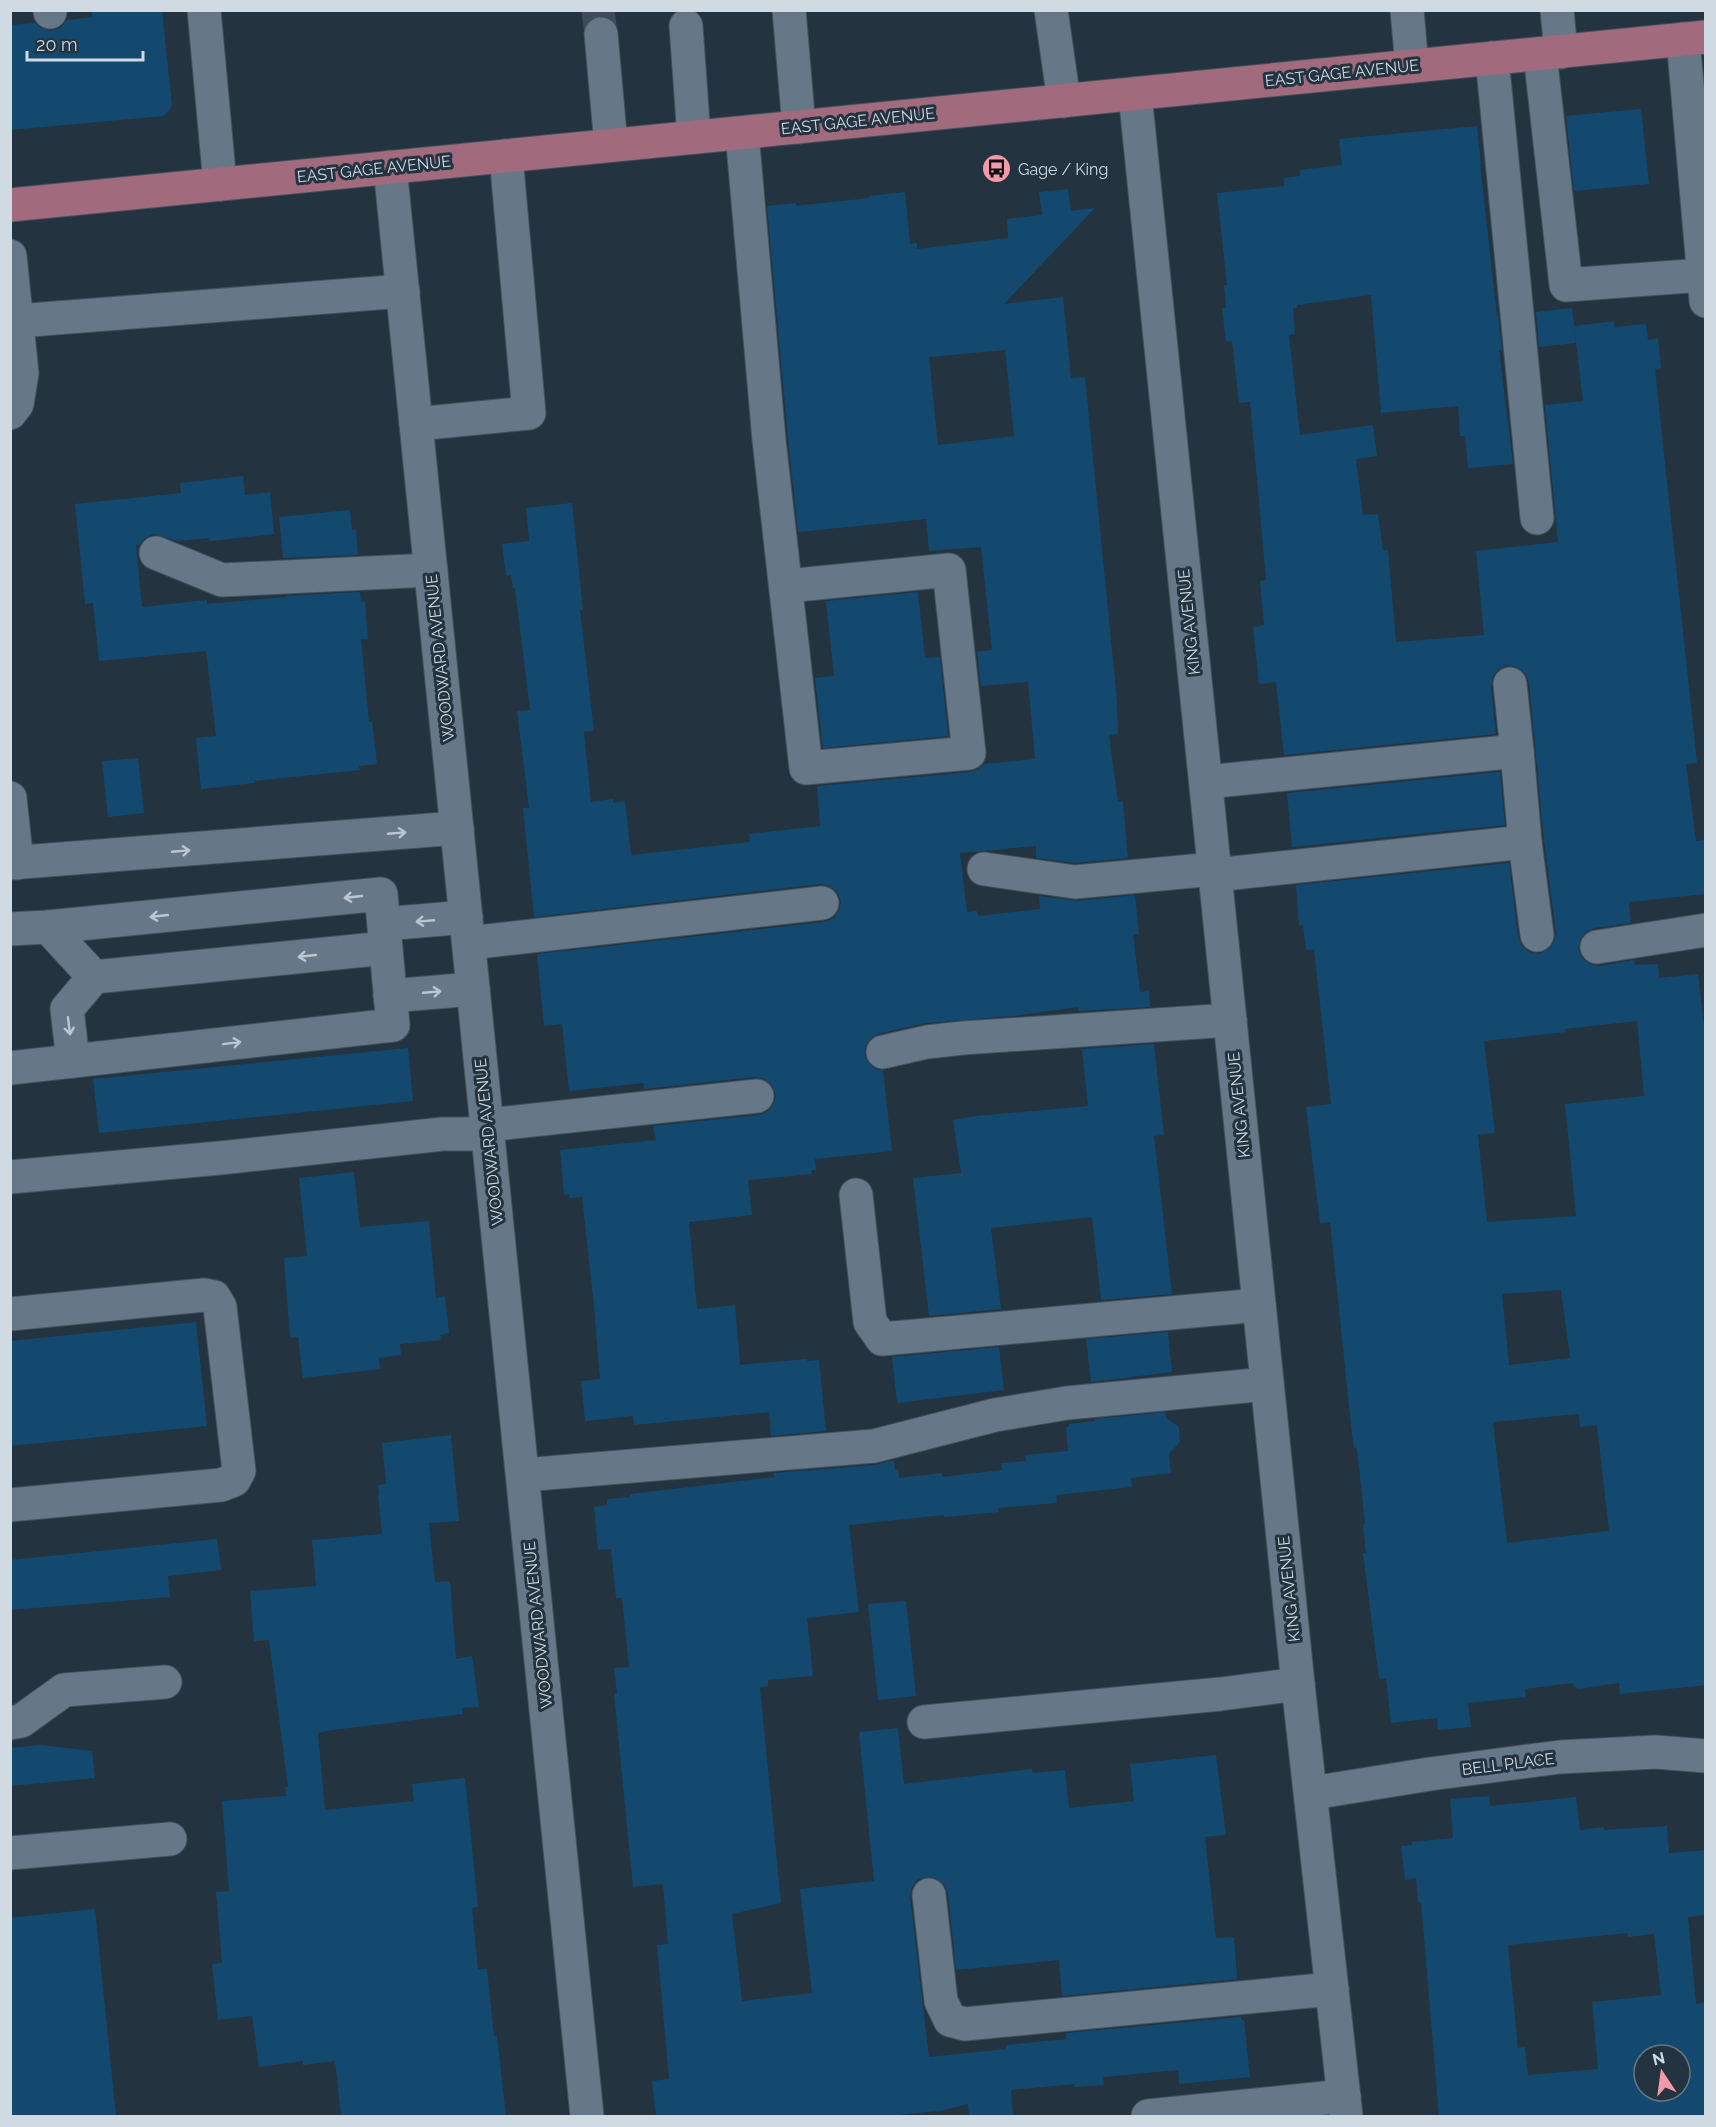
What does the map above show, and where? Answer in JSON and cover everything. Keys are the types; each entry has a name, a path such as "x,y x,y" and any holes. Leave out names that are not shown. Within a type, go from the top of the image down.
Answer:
{"main road":[{"name":"EAST GAGE AVENUE","path":"10,205 1694,38"}],"street":[{"path":"204,10 220,184"},
{"path":"789,10 799,127"},
{"path":"1051,10 1064,101"},
{"path":"1407,10 1412,66"},
{"path":"1557,10 1550,53 1566,285 1704,288 1694,38"},
{"path":"686,26 694,137"},
{"path":"601,34 611,145"},
{"path":"1492,58 1537,519"},
{"name":"KING AVENUE","path":"1135,94 1299,1684 1345,2106"},
{"path":"742,133 769,440 806,768 969,753 949,570 787,586"},
{"path":"416,424 529,413 506,156"},
{"name":"WOODWARD AVENUE","path":"390,167 587,2116"},
{"path":"10,256 22,373 17,404 10,412"},
{"path":"17,321 403,291"},
{"path":"156,553 222,580 431,570"},
{"path":"1510,684 1525,842 1537,935"},
{"path":"1206,782 1517,752"},
{"path":"10,798 14,863 102,858 457,828"},
{"path":"984,869 1075,882 1215,872 1525,842"},
{"path":"10,929 381,894 393,1025 10,1068"},
{"path":"73,1061 67,1009 94,977 385,936 822,903"},
{"path":"48,927 94,977"},
{"path":"1597,946 1706,930"},
{"path":"390,996 473,989"},
{"path":"883,1052 927,1042 963,1038 1230,1020"},
{"path":"10,1177 488,1130 758,1096"},
{"path":"856,1195 870,1322 882,1339 1260,1305"},
{"path":"10,1314 204,1295 214,1297 220,1308 239,1455 239,1471 234,1480 221,1485 10,1505"},
{"path":"523,1475 874,1446 995,1415 1067,1403 1268,1384"},
{"path":"10,1723 21,1721 64,1690 165,1682"},
{"path":"924,1722 1221,1694 1299,1684"},
{"name":"BELL PLACE","path":"1312,1793 1560,1757 1656,1752 1706,1756"},
{"path":"10,1852 170,1839"},
{"path":"929,1895 941,2001 950,2020 965,2024 1332,1989"},
{"path":"1148,2116 1345,2106"}],"building":[{"path":"92,10 162,10 172,106 164,116 10,130 10,25 35,23 51,31 60,28 67,20 92,17"},
{"path":"1641,109 1649,184 1574,191 1566,116"},
{"path":"1477,126 1502,350 1499,350 1513,464 1468,468 1465,436 1460,436 1458,406 1381,413 1371,295 1297,305 1297,308 1293,308 1295,334 1289,335 1300,435 1373,425 1377,456 1356,459 1363,515 1378,514 1383,550 1388,550 1396,642 1484,635 1476,551 1558,542 1545,405 1583,401 1574,326 1614,321 1614,327 1646,324 1648,340 1658,338 1661,368 1655,369 1697,763 1686,764 1696,841 1706,840 1706,894 1629,902 1631,923 1594,928 1586,932 1580,940 1578,949 1583,959 1591,965 1600,966 1634,960 1635,965 1658,964 1659,978 1698,974 1704,1027 1706,1027 1706,1685 1620,1694 1619,1683 1578,1689 1572,1683 1525,1689 1526,1697 1468,1703 1471,1727 1438,1730 1437,1718 1391,1723 1386,1678 1379,1679 1363,1553 1366,1553 1363,1525 1365,1524 1357,1448 1354,1448 1352,1435 1330,1222 1320,1223 1306,1107 1331,1104 1314,949 1306,950 1303,925 1299,925 1296,885 1509,863 1518,937 1522,946 1529,952 1539,954 1549,949 1556,933 1544,840 1529,682 1525,673 1517,667 1507,665 1493,676 1491,686 1496,734 1284,755 1276,682 1259,684 1253,627 1264,625 1260,581 1266,580 1250,402 1239,403 1232,341 1226,342 1222,308 1226,308 1224,285 1227,285 1217,193 1284,186 1284,178 1300,176 1300,170 1342,165 1339,139","holes":["1637,1021 1644,1096 1565,1104 1576,1216 1487,1222 1478,1135 1495,1133 1484,1041","1561,1290 1570,1358 1509,1365 1502,1294","1579,1414 1580,1427 1597,1425 1609,1531 1507,1543 1493,1422"]},
{"path":"1068,189 1071,211 1095,208 1004,304 1063,297 1071,378 1085,377 1117,701 1118,734 1109,735 1118,802 1123,802 1128,858 1075,863 1036,858 1036,846 960,853 967,912 977,911 978,916 1040,909 1039,896 1077,901 1135,895 1139,934 1133,934 1140,992 1149,991 1150,1007 1079,1011 1078,1007 1013,1016 925,1023 878,1034 870,1039 865,1047 865,1056 870,1065 877,1070 883,1070 892,1151 815,1159 816,1170 811,1170 812,1174 748,1180 752,1215 689,1222 697,1309 735,1305 740,1365 819,1360 826,1431 771,1436 769,1412 634,1425 633,1416 585,1421 581,1381 600,1379 594,1306 582,1197 570,1198 569,1194 564,1195 560,1150 656,1140 653,1126 759,1115 768,1111 776,1095 772,1085 764,1079 755,1077 644,1089 643,1083 569,1091 562,1024 544,1026 537,954 824,922 834,918 841,901 837,891 820,884 534,917 523,808 529,808 517,711 530,710 515,588 513,588 511,575 506,576 502,544 529,541 526,508 572,503 583,610 580,610 594,731 584,732 591,802 613,799 613,803 625,801 631,855 750,842 749,834 820,826 817,786 971,772 984,764 1035,759 1028,682 981,686 977,652 992,650 981,547 929,551 926,519 798,532 767,206 796,203 796,206 905,192 910,244 917,243 917,249 1008,238 1007,219 1042,215 1039,192","holes":["1005,350 1014,436 938,445 929,357"]},
{"path":"1572,308 1576,343 1539,347 1536,312"},
{"path":"243,476 245,495 270,492 274,534 210,541 209,538 177,541 154,534 145,538 139,545 136,545 142,607 207,600 207,604 360,592 361,602 365,602 368,639 361,639 369,722 372,721 377,764 359,766 360,770 201,789 196,738 216,736 206,651 99,661 93,603 85,604 75,504 181,493 180,483"},
{"path":"350,510 352,530 356,530 358,555 283,558 279,517"},
{"path":"918,592 925,658 940,657 948,736 823,748 815,678 834,676 826,601"},
{"path":"138,758 144,813 108,817 102,761"},
{"path":"1500,772 1505,825 1292,847 1287,793"},
{"path":"1154,1044 1164,1135 1154,1136 1172,1294 1101,1300 1092,1217 991,1228 1001,1309 929,1316 913,1178 961,1173 953,1120 1088,1106 1082,1049"},
{"path":"408,1048 413,1101 99,1133 93,1079"},
{"path":"354,1172 360,1227 429,1221 436,1298 445,1296 449,1333 440,1335 441,1340 400,1344 401,1355 379,1358 380,1369 303,1378 298,1337 290,1338 284,1258 307,1256 299,1178"},
{"path":"196,1322 207,1426 10,1446 10,1341"},
{"path":"1168,1332 1172,1372 1091,1382 1086,1339"},
{"path":"999,1347 1004,1390 897,1403 892,1357"},
{"path":"1165,1412 1166,1418 1179,1427 1180,1442 1169,1454 1171,1473 1131,1478 1132,1487 1056,1495 1057,1503 998,1508 999,1512 849,1525 859,1612 807,1618 813,1676 768,1680 768,1686 760,1687 781,1903 732,1914 742,2001 812,1993 800,1889 874,1881 859,1732 898,1728 904,1784 1032,1769 1033,1773 1065,1770 1069,1808 1134,1801 1130,1764 1216,1755 1226,1835 1205,1837 1216,1938 1234,1937 1237,1979 1062,1996 1059,1960 956,1970 948,1893 944,1884 936,1878 926,1877 917,1880 912,1887 910,1897 929,2057 1006,2049 1006,2045 1066,2039 1066,2033 1241,2017 1241,2020 1244,2020 1250,2077 1179,2084 1178,2070 1103,2077 1104,2085 1075,2087 1074,2084 1011,2090 1013,2116 969,2116 968,2104 940,2111 885,2116 656,2116 652,2081 669,2079 657,1945 668,1944 663,1884 633,1887 614,1694 617,1693 614,1668 629,1667 622,1598 616,1598 611,1549 598,1550 594,1507 607,1505 607,1499 630,1497 630,1494 774,1477 774,1473 876,1465 894,1460 899,1478 942,1473 942,1477 1002,1470 1001,1463 1026,1461 1025,1455 1068,1451 1066,1427 1069,1427 1069,1424"},
{"path":"451,1435 459,1521 429,1523 435,1582 450,1581 456,1659 472,1656 479,1707 462,1708 463,1714 318,1733 325,1810 414,1801 412,1784 465,1778 478,1907 472,1908 478,1969 487,1969 506,2116 341,2116 335,2061 303,2065 303,2061 259,2067 252,2016 218,2020 212,1964 222,1963 216,1892 229,1891 222,1801 286,1796 285,1787 288,1787 269,1640 254,1641 250,1591 316,1586 312,1540 382,1534 378,1485 386,1484 382,1443"},
{"path":"217,1539 221,1570 168,1576 170,1597 10,1610 10,1560"},
{"path":"906,1601 916,1696 878,1700 868,1604"},
{"path":"40,1745 92,1751 95,1778 10,1786 10,1748"},
{"path":"1489,1796 1490,1806 1576,1797 1580,1830 1604,1827 1604,1830 1667,1826 1669,1853 1706,1850 1706,1915 1688,1917 1696,2004 1706,2002 1706,2116 1439,2116 1421,1902 1418,1902 1416,1878 1405,1880 1401,1846 1412,1845 1412,1842 1453,1838 1450,1799","holes":["1627,1933 1628,1937 1654,1934 1661,1995 1592,2002 1598,2069 1528,2075 1525,2047 1518,2048 1508,1945"]},
{"path":"95,1909 116,2116 10,2116 10,1918"}],"tunnel":[{"path":"598,10 601,34"}],"place":[{"name":"Gage / King","path":"997,169"}]}
